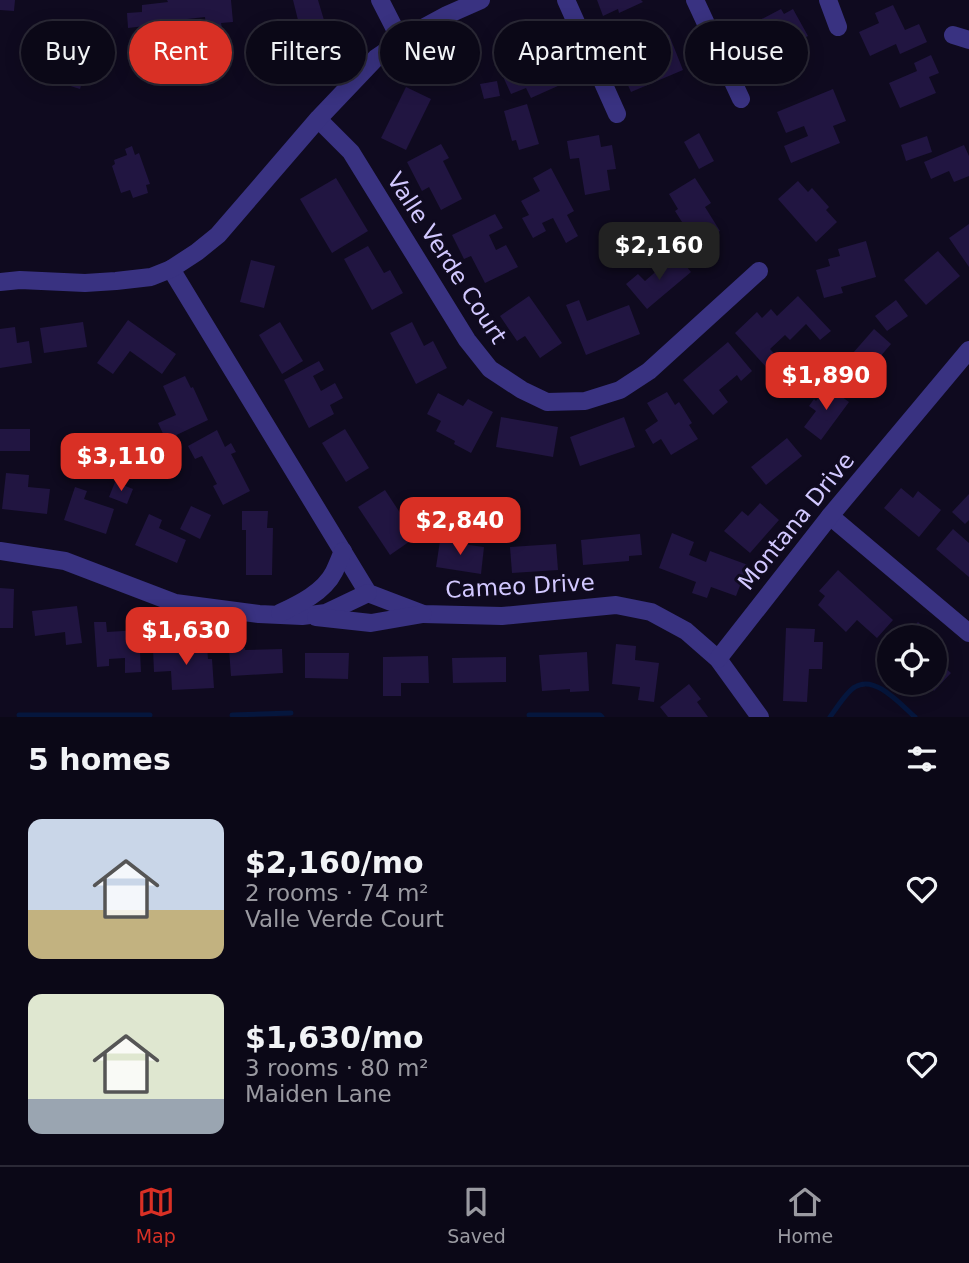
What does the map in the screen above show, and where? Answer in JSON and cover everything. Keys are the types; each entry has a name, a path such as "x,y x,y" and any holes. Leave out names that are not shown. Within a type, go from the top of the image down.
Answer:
{"street":[{"path":"380,0 391,21"},
{"path":"436,21 481,0"},
{"path":"566,0 617,114"},
{"path":"695,0 741,99"},
{"path":"828,0 838,27"},
{"path":"0,282 116,281 151,277 171,269 218,234 318,118 380,55"},
{"name":"Valle Verde Court","path":"318,118 351,152 467,340 490,369 522,390 547,402 585,401 620,390 649,371 759,271"},
{"path":"171,269 368,593 326,612 302,616"},
{"name":"Montana Drive","path":"718,659 830,516 969,350"},
{"path":"830,516 969,633"},
{"path":"0,551 65,561 175,603 371,623 423,614"},
{"path":"276,615 302,603 320,588 333,575 343,551"},
{"name":"Cameo Drive","path":"368,593 423,614 502,615 616,605 651,612 686,631 718,659 760,717"}],"building":[{"path":"0,0 15,0 14,11 0,10"},
{"path":"167,0 231,0 233,22 205,21 205,17 170,21 129,21 128,28 127,13 142,12 142,5 168,2"},
{"path":"293,0 318,0 324,21 298,21"},
{"path":"597,0 643,2 619,13 618,9 603,16"},
{"path":"893,5 905,30 919,24 927,42 900,54 896,44 870,56 859,32 879,23 875,13"},
{"path":"781,9 784,14 793,9 800,21 758,21"},
{"path":"671,40 683,70 671,75"},
{"path":"931,55 939,73 929,77 936,93 900,108 889,83 917,71 914,63"},
{"path":"494,82 498,84 500,96 484,99 480,84"},
{"path":"64,84 82,84 80,89"},
{"path":"506,84 562,84 531,98 526,88 511,94"},
{"path":"627,84 650,84 631,92"},
{"path":"406,87 431,99 406,150 381,138"},
{"path":"833,89 846,121 833,126 840,143 791,163 784,146 808,136 804,126 786,133 777,112"},
{"path":"527,104 539,144 519,150 516,140 512,141 504,111"},
{"path":"699,133 714,161 699,169 684,142"},
{"path":"599,135 601,147 612,145 616,169 607,170 610,190 585,195 579,158 570,159 567,141"},
{"path":"927,136 932,152 906,161 901,145"},
{"path":"441,144 449,158 443,161 462,199 441,210 429,187 422,191 407,162"},
{"path":"964,145 969,156 969,176 954,182 949,171 931,179 924,162"},
{"path":"132,146 135,155 139,153 150,184 146,185 148,193 133,198 130,190 121,193 112,166 115,164 114,160 127,155 125,149"},
{"path":"551,168 574,211 567,215 578,236 566,243 553,218 542,223 546,231 533,238 522,218 529,215 521,201 540,191 533,178"},
{"path":"336,178 368,231 332,253 300,199"},
{"path":"695,178 711,203 705,207 720,231 693,248 685,235 689,233 675,211 678,209 669,194"},
{"path":"798,181 808,192 812,188 829,207 826,210 837,222 816,242 778,199"},
{"path":"495,214 503,228 489,235 496,250 506,245 518,267 485,283 471,256 464,259 452,235"},
{"path":"969,224 969,267 949,238"},
{"path":"866,241 876,277 841,287 843,293 824,298 816,270 830,266 828,259 840,256 838,249"},
{"path":"368,246 384,273 390,270 403,293 372,310 344,259"},
{"path":"938,251 960,276 926,305 904,280"},
{"path":"676,254 691,272 647,309 626,284 638,274 645,281"},
{"path":"251,260 275,266 264,308 240,302"},
{"path":"529,296 562,343 540,358 525,336 517,341 500,316"},
{"path":"798,296 831,331 820,340 806,324 790,340 785,335 770,349 779,359 768,369 735,333 757,312 762,318 771,309 777,316"},
{"path":"579,300 587,321 629,305 640,334 586,355 566,305"},
{"path":"896,300 908,316 887,331 875,316"},
{"path":"128,320 176,354 162,374 130,351 113,374 97,363"},
{"path":"83,322 87,347 44,353 40,328"},
{"path":"280,322 303,361 282,374 259,335"},
{"path":"412,322 424,346 433,341 447,368 416,384 390,333"},
{"path":"15,327 17,343 29,341 32,363 0,368 0,329"},
{"path":"874,329 891,344 873,365 880,370 860,392 829,365 838,355 846,361"},
{"path":"728,342 752,371 741,381 737,375 719,390 728,402 713,415 683,380"},
{"path":"319,361 324,370 313,376 321,391 335,383 343,398 330,405 334,414 309,428 284,380"},
{"path":"185,376 208,420 166,440 158,423 176,415 163,386"},
{"path":"827,386 849,402 821,440 804,427 816,411 809,406"},
{"path":"667,392 675,405 679,402 698,439 671,455 661,439 653,444 645,430 658,421 647,403"},
{"path":"438,393 463,406 468,399 493,412 471,453 436,431 441,421 427,414"},
{"path":"501,417 558,427 553,457 496,447"},
{"path":"624,417 635,447 580,466 570,437"},
{"path":"0,429 30,429 30,451 0,451"},
{"path":"345,429 369,468 346,482 322,443"},
{"path":"217,430 225,447 231,443 236,452 231,454 250,491 223,505 213,486 217,484 202,456 195,459 188,446"},
{"path":"787,438 802,456 766,485 751,467"},
{"path":"6,473 29,475 28,487 50,489 47,514 2,509"},
{"path":"115,482 133,489 127,504 109,497"},
{"path":"75,487 87,491 84,499 114,509 106,534 64,520"},
{"path":"901,488 913,498 918,491 941,510 919,537 884,508"},
{"path":"385,490 416,537 390,555 358,507"},
{"path":"969,494 969,520 965,524 952,512"},
{"path":"760,503 779,520 750,553 724,531 742,511 748,516"},
{"path":"191,506 211,515 200,539 180,529"},
{"path":"242,511 268,511 267,528 273,528 272,575 246,575 246,530 242,530"},
{"path":"149,514 162,520 159,528 186,540 177,563 135,545"},
{"path":"953,529 969,543 969,577 936,549"},
{"path":"672,533 694,542 689,555 706,562 710,551 748,565 736,596 711,587 707,598 692,593 696,582 659,568"},
{"path":"640,534 642,555 629,556 629,561 583,565 581,540"},
{"path":"440,541 484,547 481,574 436,567"},
{"path":"556,544 558,570 512,573 510,547"},
{"path":"838,570 893,620 889,625 877,625 877,638 857,620 846,632 818,605 825,596 819,591"},
{"path":"0,588 14,589 13,628 0,628"},
{"path":"77,606 82,643 66,645 65,632 35,636 32,611"},
{"path":"94,622 106,622 107,632 139,630 141,672 125,673 125,658 109,659 109,666 97,667"},
{"path":"786,628 815,629 814,642 823,642 822,669 809,669 807,702 783,701"},
{"path":"616,644 636,646 635,660 659,663 654,702 638,700 640,687 612,684"},
{"path":"207,646 208,659 212,659 214,688 172,690 171,671 154,672 153,649"},
{"path":"229,649 282,649 283,673 231,676"},
{"path":"587,652 589,691 542,691 539,655"},
{"path":"305,653 349,653 348,679 305,678"},
{"path":"428,656 429,683 401,683 401,696 383,696 383,657"},
{"path":"506,657 506,682 453,683 452,658"},
{"path":"689,684 701,699 697,702 708,717 668,717 660,707"}],"waterway":[{"path":"830,717 849,692 863,684 887,693 915,717"},
{"path":"232,715 291,713"},
{"path":"19,715 150,715"},
{"path":"529,715 602,717"}]}
